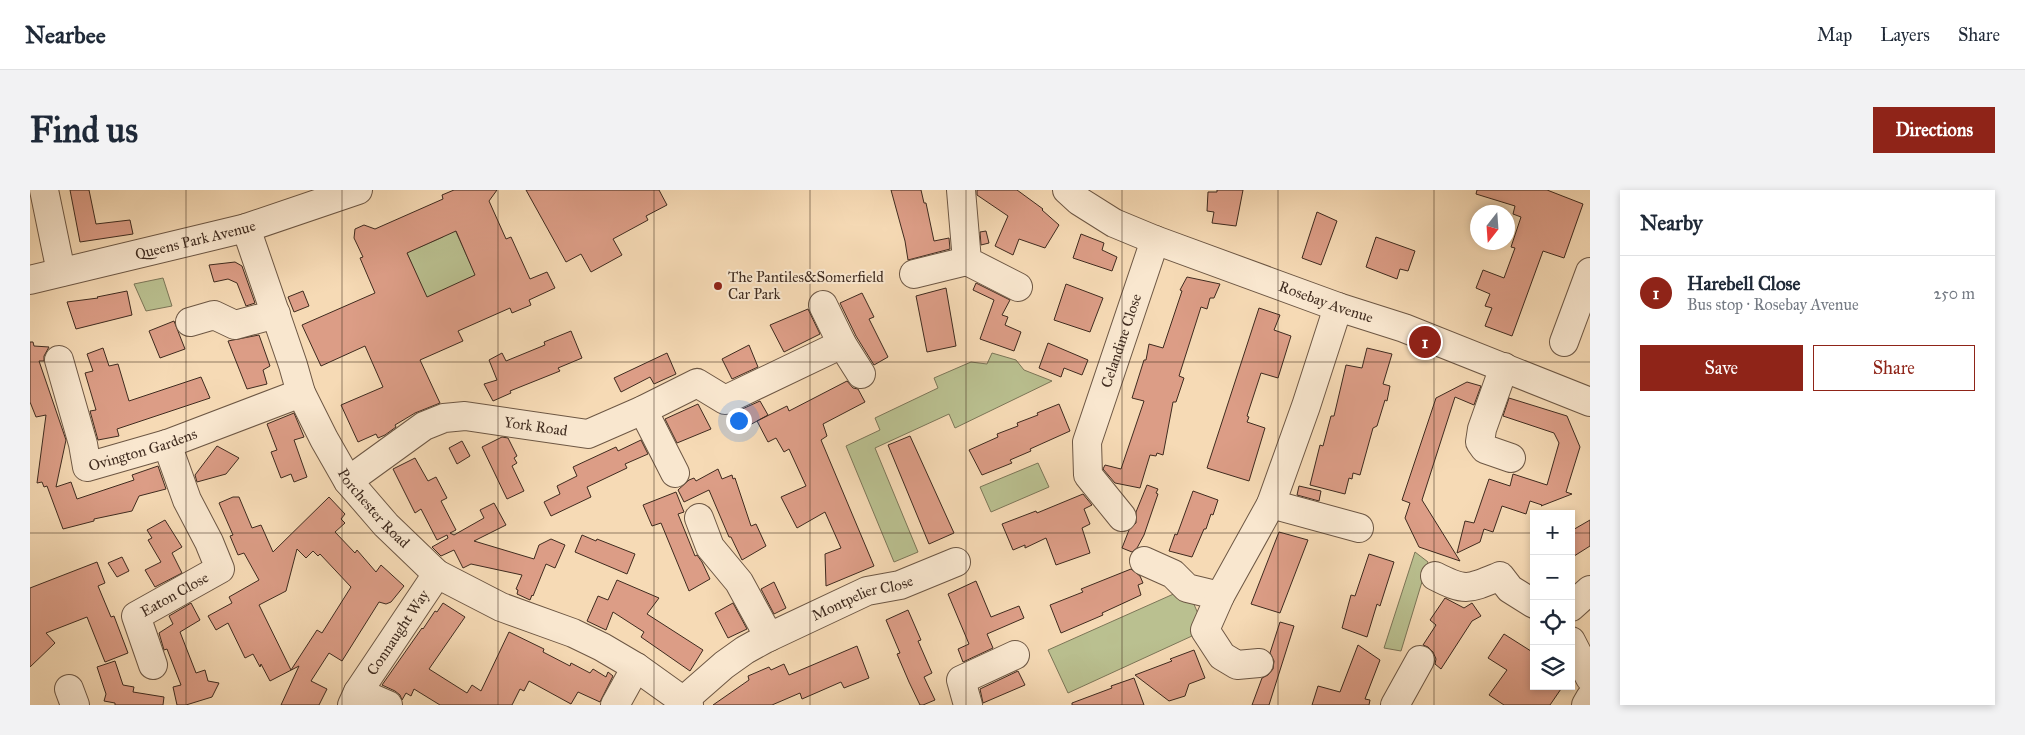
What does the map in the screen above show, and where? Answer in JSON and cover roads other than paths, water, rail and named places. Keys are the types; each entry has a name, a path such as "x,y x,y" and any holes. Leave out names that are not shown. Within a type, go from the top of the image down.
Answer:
{"street":[{"path":"44,190 61,272"},
{"name":"Queens Park Avenue","path":"30,280 246,228 358,190"},
{"path":"961,190 967,261"},
{"name":"Rosebay Avenue","path":"1067,190 1079,201 1114,223 1155,240 1404,328 1590,402"},
{"name":"Porchester Road","path":"246,228 301,393 348,481 386,525 437,574 501,607 580,637 636,667 687,702"},
{"name":"Celandine Close","path":"1122,517 1088,475 1087,442 1155,240"},
{"path":"914,274 967,261 1018,287"},
{"path":"1564,342 1590,272"},
{"path":"823,305 842,344 861,374"},
{"path":"1259,663 1237,665 1222,656 1206,630 1220,596 1271,504 1306,406 1338,306"},
{"path":"190,322 214,315 235,325 276,314"},
{"name":"York Road","path":"348,481 424,426 444,418 465,416 588,434 698,383 725,400 842,344"},
{"name":"Ovington Gardens","path":"59,360 83,444 87,467 167,444 301,393"},
{"path":"1504,367 1482,429 1480,442 1485,449 1512,458"},
{"path":"643,410 675,473"},
{"name":"Eaton Close","path":"153,665 136,616 220,569 188,500 167,444"},
{"path":"1271,504 1359,528"},
{"path":"699,518 710,547 740,582 769,638"},
{"path":"1144,561 1173,574 1187,588 1220,596"},
{"name":"Montpelier Close","path":"687,702 724,665 745,650 867,591 900,585 956,562"},
{"name":"Connaught Way","path":"388,705 355,698 437,574"},
{"path":"1435,576 1454,585 1473,588 1500,576 1510,589 1530,602"},
{"path":"1575,603 1590,590"},
{"path":"1573,645 1590,678"},
{"path":"968,705 961,680 1015,654"},
{"path":"1395,705 1420,660"},
{"path":"615,705 636,667"},
{"path":"1586,705 1590,698"}],"place":[{"name":"The Pantiles&Somerfield Car Park","path":"718,286"},
{"name":"Harebell Close","path":"1425,342"}]}
